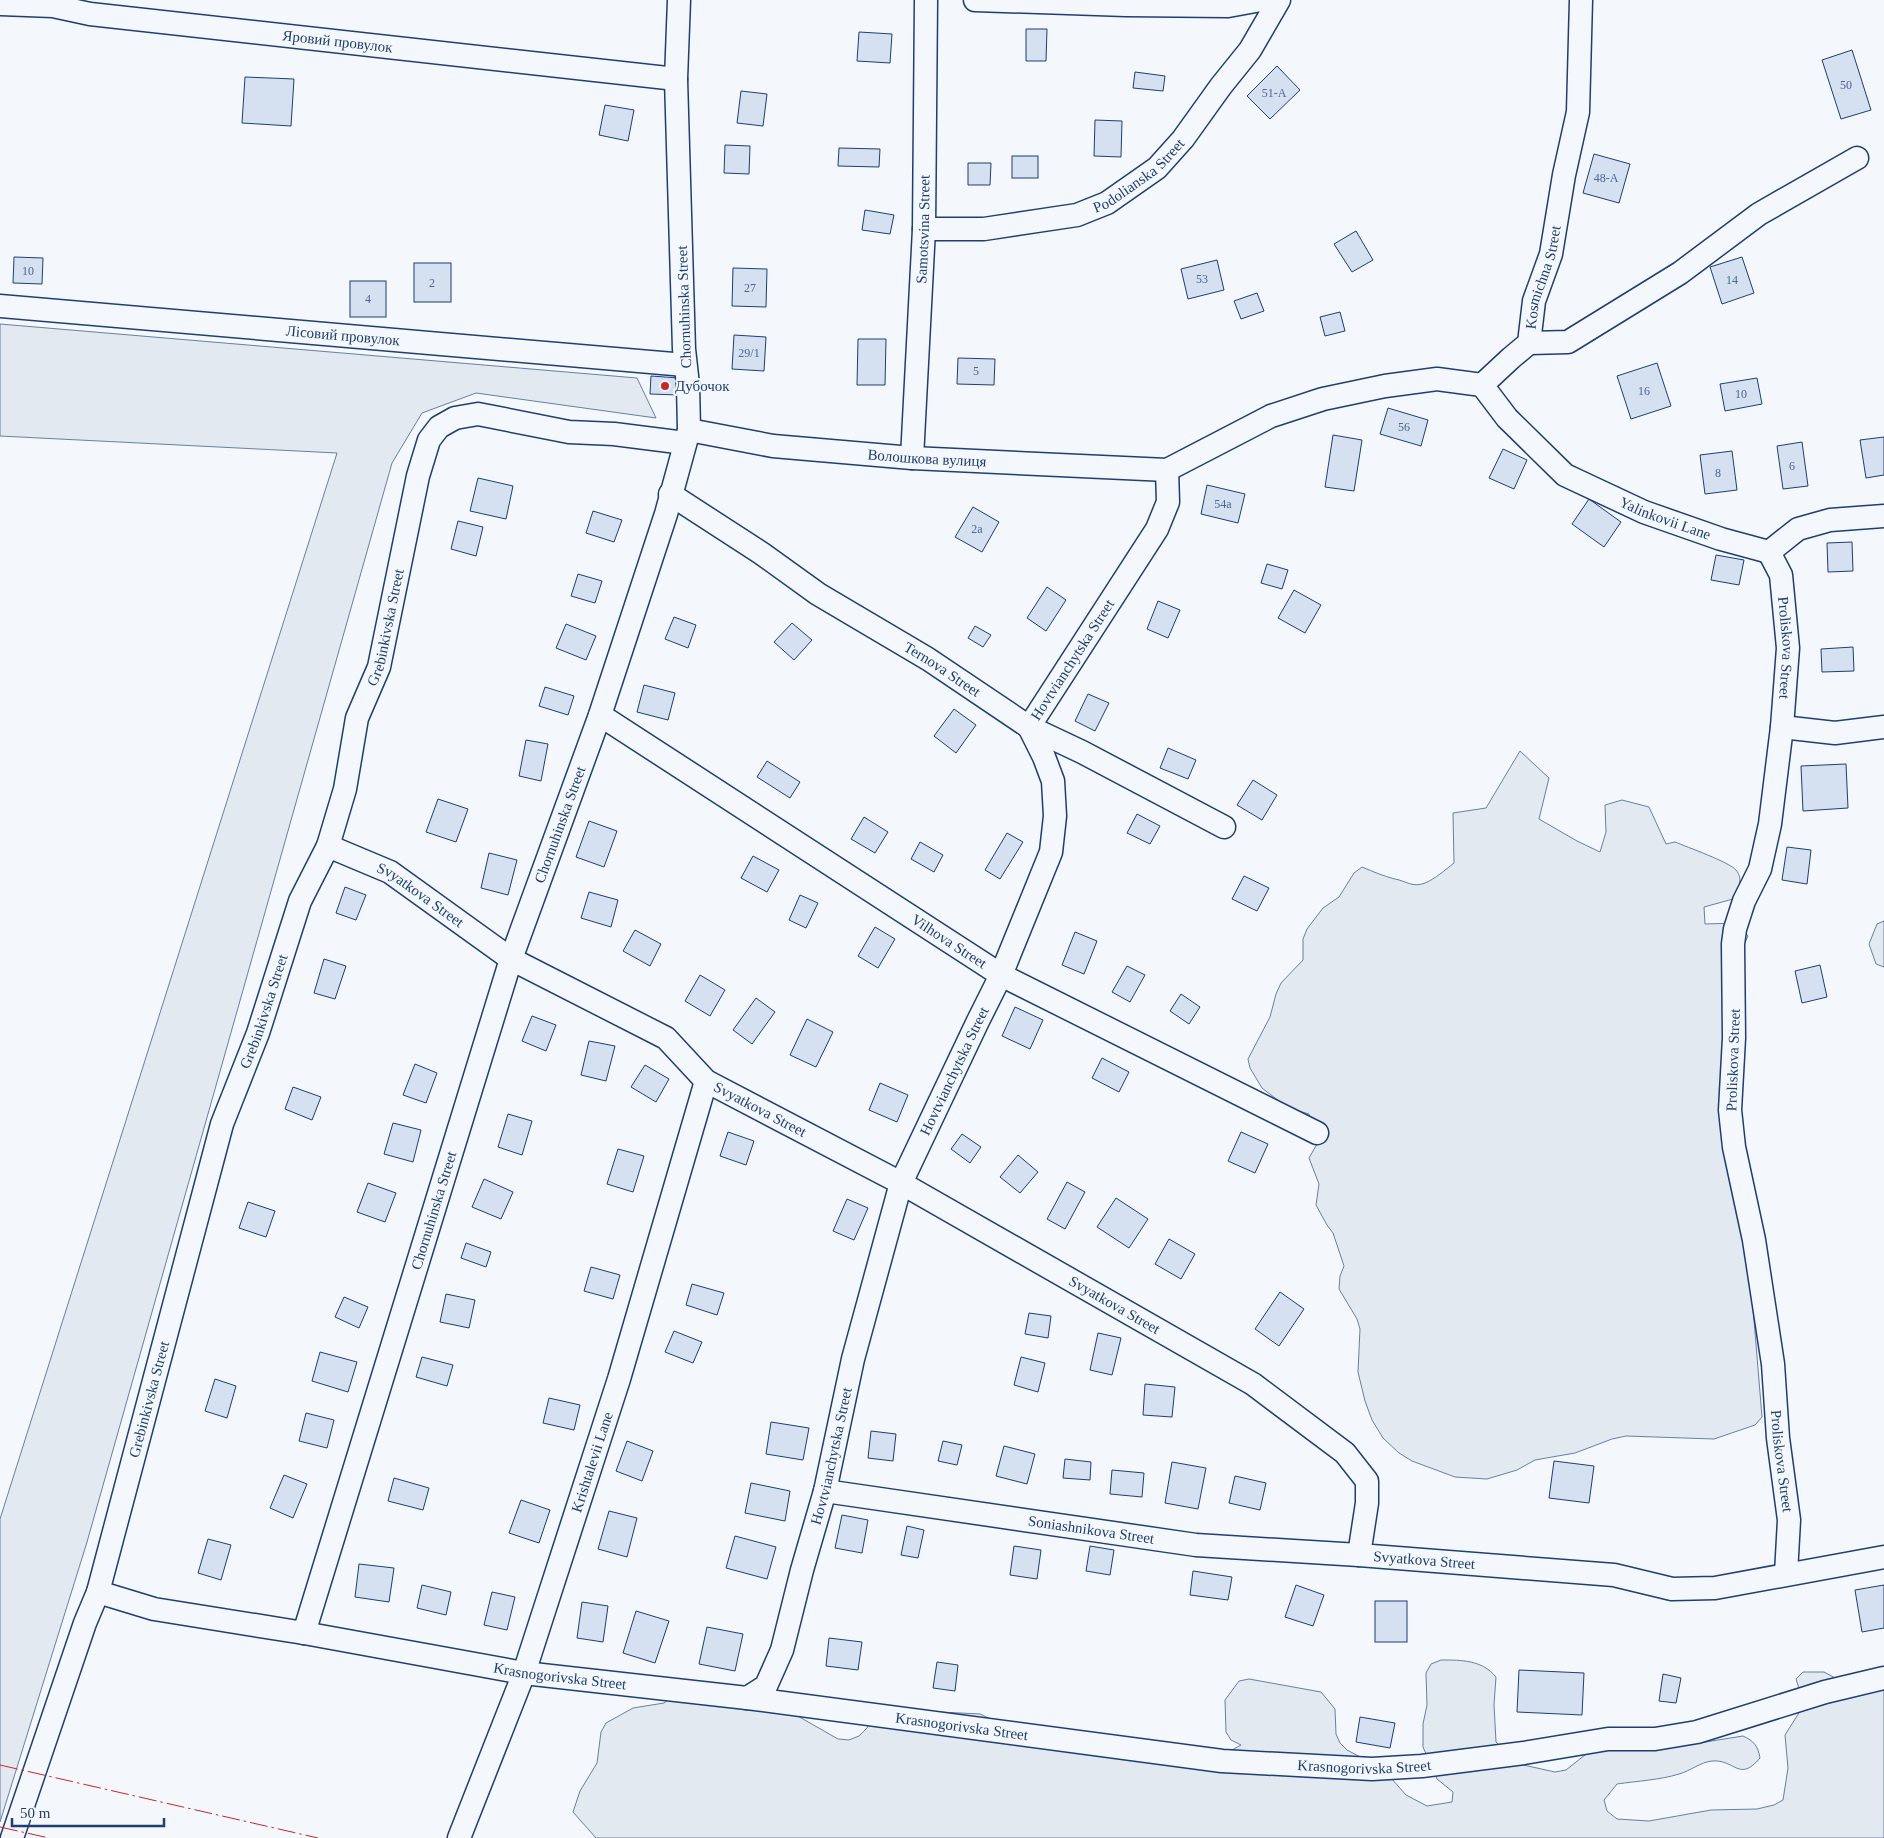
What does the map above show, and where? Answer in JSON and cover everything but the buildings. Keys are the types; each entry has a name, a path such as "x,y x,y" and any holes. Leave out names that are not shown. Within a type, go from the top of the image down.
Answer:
{"street":[{"name":"Chornuhinska Street","path":"304,1633 511,959 600,715 666,514 687,436 676,80 679,0"},
{"name":"Samotsvina Street","path":"912,458 924,229 926,0"},
{"path":"974,0 1228,6 1261,0"},
{"name":"Podolianska Street","path":"924,229 984,228 1077,214 1107,203 1157,168 1183,139 1221,86 1250,50 1279,0"},
{"name":"Kosmichna Street","path":"1482,385 1529,343 1534,301 1551,254 1564,175 1578,112 1581,0"},
{"name":"Яровий провулок","path":"0,4 54,6 90,14 676,80"},
{"path":"1529,343 1568,342 1680,273 1759,214 1856,158"},
{"name":"Лісовий провулок","path":"0,306 686,365"},
{"path":"1167,470 1271,416 1323,399 1385,386 1437,379 1482,385"},
{"name":"Yalinkovii Lane","path":"1482,385 1508,418 1565,475 1644,512 1721,539 1769,552"},
{"name":"Grebinkivska Street","path":"12,1838 85,1623 98,1592 222,1124 258,1033 300,901 328,846 345,789 357,718 380,667 418,476 429,440 439,427 455,418 478,414 568,432 687,436"},
{"name":"Волошкова вулиця","path":"687,436 773,446 912,458 1167,470"},
{"name":"Hovtvianchytska Street","path":"747,1698 766,1686 782,1650 802,1570 825,1491 853,1358 901,1183 1001,975 1051,852 1054,816 1053,781 1044,757 1029,727 1157,529 1168,502 1167,470"},
{"name":"Ternova Street","path":"670,494 761,553 818,594 928,659 1029,727 1082,752 1224,827"},
{"path":"1769,552 1798,529 1830,520 1884,516"},
{"name":"Proliskova Street","path":"1769,552 1781,575 1788,648 1782,727 1770,824 1760,869 1744,901 1733,944 1734,1038 1730,1110 1734,1147 1754,1240 1773,1364 1778,1438 1789,1520 1786,1574"},
{"name":"Vilhova Street","path":"600,715 1001,975 1317,1132"},
{"path":"1782,727 1835,733 1884,727"},
{"name":"Svyatkova Street","path":"328,846 390,872 511,959 666,1038 706,1081 901,1183 1253,1384 1345,1453 1366,1482 1367,1503 1359,1555 1614,1575 1672,1590 1715,1588 1884,1556"},
{"name":"Krishtalevii Lane","path":"459,1838 524,1673 619,1379 706,1081"},
{"name":"Soniashnikova Street","path":"825,1491 1196,1545 1359,1555"},
{"name":"Krasnogorivska Street","path":"98,1592 154,1609 304,1633 524,1673 747,1698 1222,1761 1372,1769 1422,1766 1524,1753 1608,1739 1655,1739 1697,1732 1825,1692 1884,1678"}],"shaded area":[{"path":"0,324 637,378 656,418 476,393 422,413 392,463 87,1542 0,1822 0,1519 337,453 0,436"},
{"path":"1520,751 1549,778 1539,819 1577,841 1600,852 1606,832 1605,805 1622,800 1649,807 1666,844 1675,842 1725,863 1736,870 1740,877 1737,892 1733,899 1704,907 1705,924 1738,923 1748,936 1731,974 1747,1235 1762,1417 1755,1425 1714,1439 1626,1436 1612,1439 1575,1453 1535,1460 1517,1470 1487,1479 1455,1477 1412,1461 1399,1453 1383,1438 1372,1420 1358,1372 1360,1329 1357,1319 1339,1289 1340,1276 1344,1266 1333,1233 1316,1205 1319,1184 1309,1158 1317,1144 1309,1114 1288,1108 1262,1088 1250,1068 1248,1059 1270,1017 1281,983 1303,960 1303,939 1307,929 1323,908 1339,897 1354,873 1362,867 1386,877 1417,885 1432,879 1454,863 1453,813 1486,808"},
{"path":"1884,921 1884,967 1876,964 1869,944 1877,924"},
{"path":"1441,1660 1478,1664 1496,1677 1494,1705 1496,1742 1519,1764 1555,1772 1566,1770 1590,1751 1668,1748 1743,1736 1755,1744 1760,1758 1747,1769 1737,1768 1720,1761 1712,1761 1672,1776 1617,1784 1604,1800 1607,1811 1617,1819 1649,1821 1711,1810 1757,1809 1774,1805 1783,1800 1788,1768 1785,1735 1802,1708 1802,1698 1796,1679 1803,1672 1824,1672 1858,1690 1884,1686 1884,1838 596,1838 573,1812 580,1791 597,1763 601,1732 606,1723 633,1708 664,1703 676,1693 789,1711 838,1739 849,1740 859,1736 867,1728 879,1709 980,1714 1025,1735 1065,1744 1094,1756 1140,1749 1232,1750 1241,1745 1231,1740 1226,1732 1225,1700 1239,1681 1249,1679 1321,1692 1335,1709 1336,1734 1340,1743 1347,1750 1366,1760 1377,1762 1406,1795 1427,1806 1452,1802 1453,1792 1437,1779 1423,1747 1423,1724 1427,1705 1426,1673 1431,1664"}],"power":[{"path":"0,1765 318,1838"},
{"path":"0,1827 49,1838"}],"place":[{"name":"Дубочок","path":"665,386"}]}
